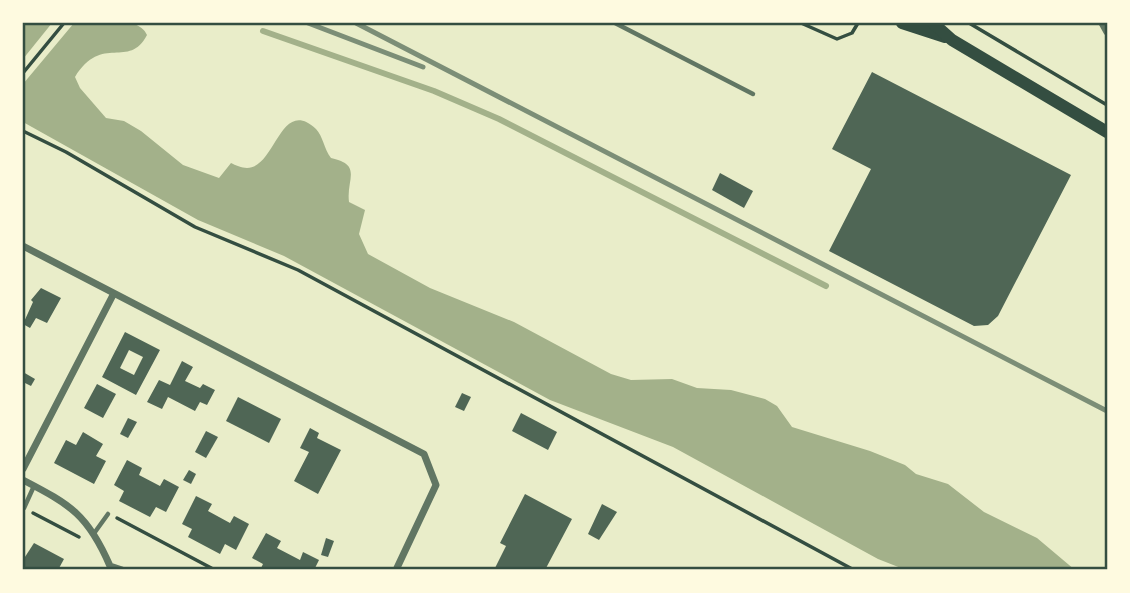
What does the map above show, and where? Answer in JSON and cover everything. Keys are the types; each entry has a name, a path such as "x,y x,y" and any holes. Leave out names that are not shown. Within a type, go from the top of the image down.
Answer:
{"main road":[{"path":"902,23 952,40"},
{"path":"933,23 952,40 1107,132"}],"street":[{"path":"1102,23 1107,32"},
{"path":"23,246 113,295 425,454 436,485 396,570"},
{"path":"23,468 113,295"},
{"path":"23,480 66,502 95,532 109,568 122,570"}],"lane":[{"path":"615,23 753,94"},
{"path":"24,508 34,486"},
{"path":"95,532 108,514"}],"path":[{"path":"23,73 64,23"},
{"path":"207,23 227,23"},
{"path":"801,23 837,39 852,33 858,23"},
{"path":"969,23 1107,105"},
{"path":"23,131 66,152 195,228 298,270 854,570"},
{"path":"24,508 102,549"},
{"path":"108,514 215,570"}],"shaded area":[{"path":"125,22 142,28 147,35 140,45 132,50 95,57 85,64 75,77 80,88 106,118 124,121 141,131 183,165 219,178 231,163 245,168 257,165 286,127 294,121 304,121 316,129 331,158 341,161 350,169 349,202 365,210 359,234 368,254 430,288 514,322 611,374 631,380 672,379 697,388 731,390 765,399 777,406 792,427 870,451 905,465 916,474 948,484 984,512 1037,538 1075,570 906,570 878,559 673,447 550,400 284,256 198,220 23,122 23,84 74,23"},
{"path":"23,23 52,23 23,59"}],"building":[{"path":"872,72 1071,175 998,316 988,325 974,326 829,251 871,169 832,149"},
{"path":"720,173 753,191 744,208 712,190"},
{"path":"41,288 61,298 47,323 36,318 30,328 23,324 33,302 31,300"},
{"path":"125,332 160,350 136,395 102,377","holes":["129,350 143,357 134,375 120,368"]},
{"path":"182,361 193,367 185,381 200,388 203,384 215,390 207,405 200,402 195,411 168,397 162,409 147,402 159,380 170,385"},
{"path":"23,372 35,379 31,386 23,382"},
{"path":"97,384 116,394 103,418 84,408"},
{"path":"462,393 471,397 464,411 455,407"},
{"path":"238,397 281,419 269,443 226,421"},
{"path":"521,413 557,432 548,450 512,431"},
{"path":"128,418 137,422 128,438 120,434"},
{"path":"310,428 319,433 317,438 341,450 318,494 294,481 309,452 300,448"},
{"path":"206,431 218,437 206,458 195,452"},
{"path":"83,432 103,444 96,456 106,461 94,484 54,463 66,440 76,445"},
{"path":"127,460 142,468 139,475 160,486 164,479 179,487 166,512 156,507 150,517 119,501 124,491 114,485"},
{"path":"189,470 196,474 191,484 183,480"},
{"path":"525,494 572,519 545,570 494,570 506,546 500,543"},
{"path":"196,496 212,504 208,511 230,523 234,516 249,524 236,550 225,544 220,554 188,537 192,529 182,524"},
{"path":"602,504 617,512 599,540 588,534"},
{"path":"266,533 281,541 277,548 300,560 303,552 319,560 314,570 260,570 263,564 252,558"},
{"path":"326,538 334,541 328,557 321,555"},
{"path":"34,543 64,559 58,570 23,570 23,560"}],"waterway":[{"path":"263,31 434,91 499,119 826,286"}],"railway":[{"path":"308,23 423,67"},
{"path":"356,23 1107,411"}]}
